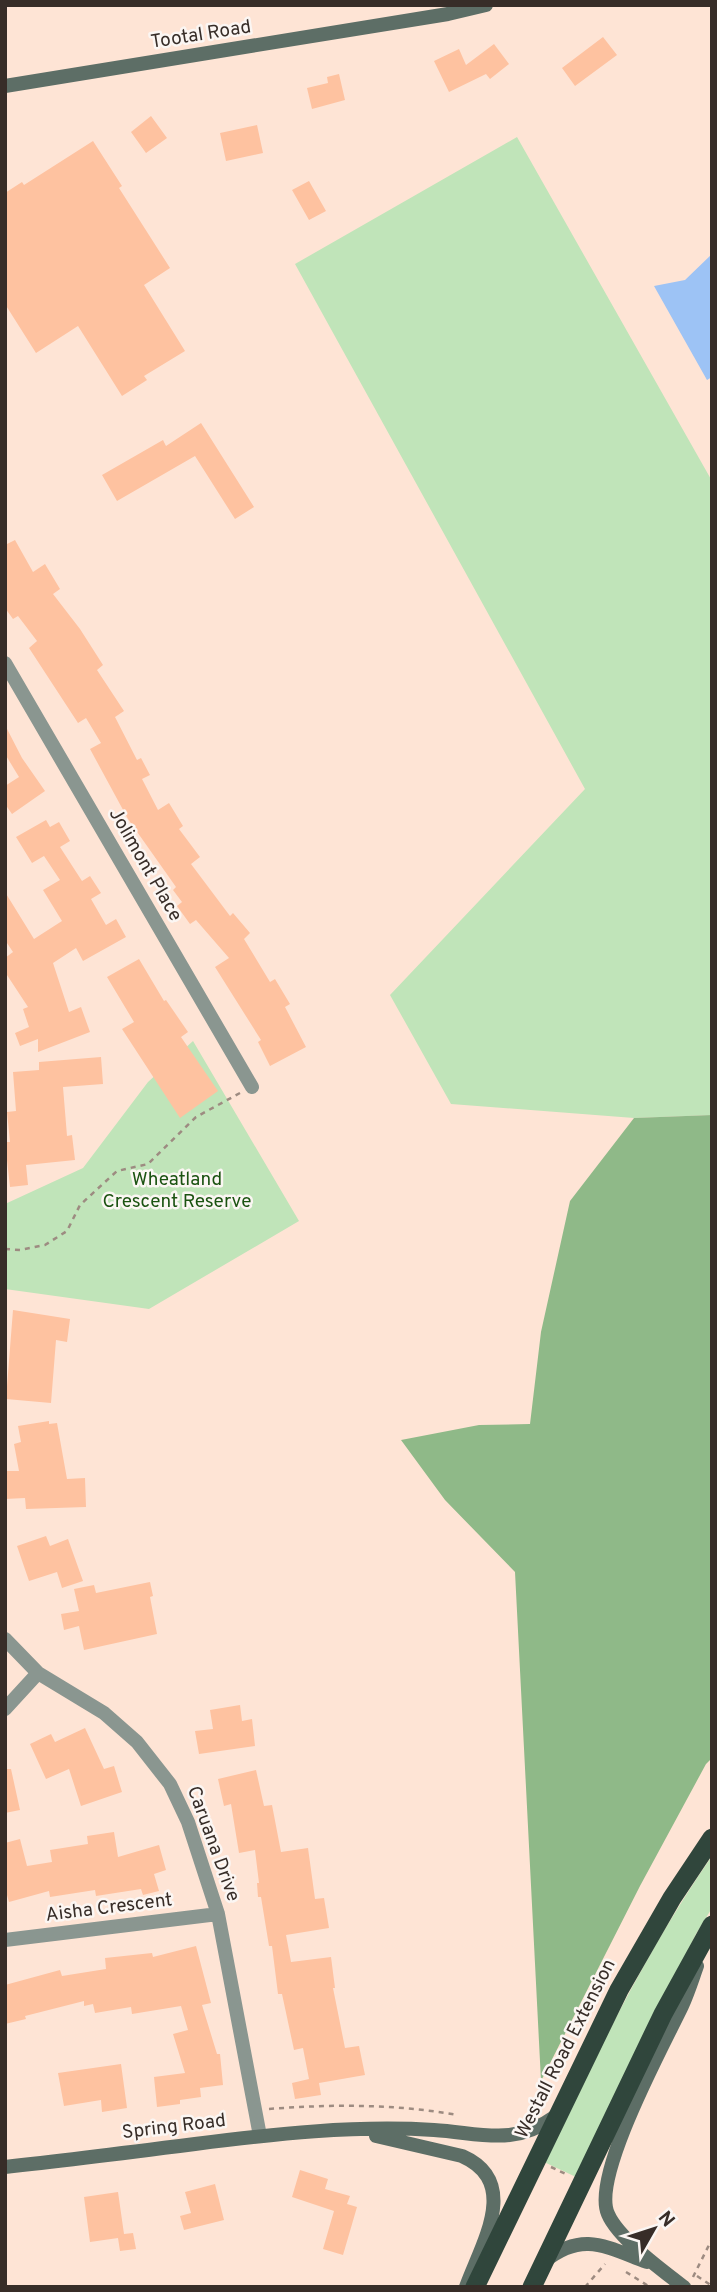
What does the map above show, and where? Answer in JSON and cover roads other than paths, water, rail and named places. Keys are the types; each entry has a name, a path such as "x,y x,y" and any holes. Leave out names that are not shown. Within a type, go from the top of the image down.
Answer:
{"highway":[{"name":"Westall Road Extension","path":"475,2287 619,1990 672,1898 712,1838"},
{"path":"532,2287 663,2014 709,1929"}],"main road":[{"name":"Tootal Road","path":"5,86 448,14 486,5"},
{"path":"686,2287 651,2263 612,2221 605,2207 610,2175 623,2131 684,2002 709,1929"},
{"name":"Spring Road","path":"5,2167 310,2130 432,2130 498,2136 517,2135 531,2131 557,2115"},
{"name":"Spring Road","path":"347,2130 462,2156 474,2161 491,2180 494,2206 466,2287"},
{"path":"544,2262 568,2245 591,2244 608,2247 651,2263"}],"street":[{"name":"Jolimont Place","path":"5,663 252,1087"},
{"name":"Caruana Drive","path":"5,1639 38,1673 104,1713 137,1742 170,1784 188,1822 218,1914 260,2136"},
{"path":"5,1709 38,1673"},
{"name":"Aisha Crescent","path":"5,1940 218,1914"}],"water":[{"path":"712,254 712,377 707,380 654,286 685,280"}],"park label":[{"name":"Wheatland Crescent Reserve","path":"177,1191"}]}
